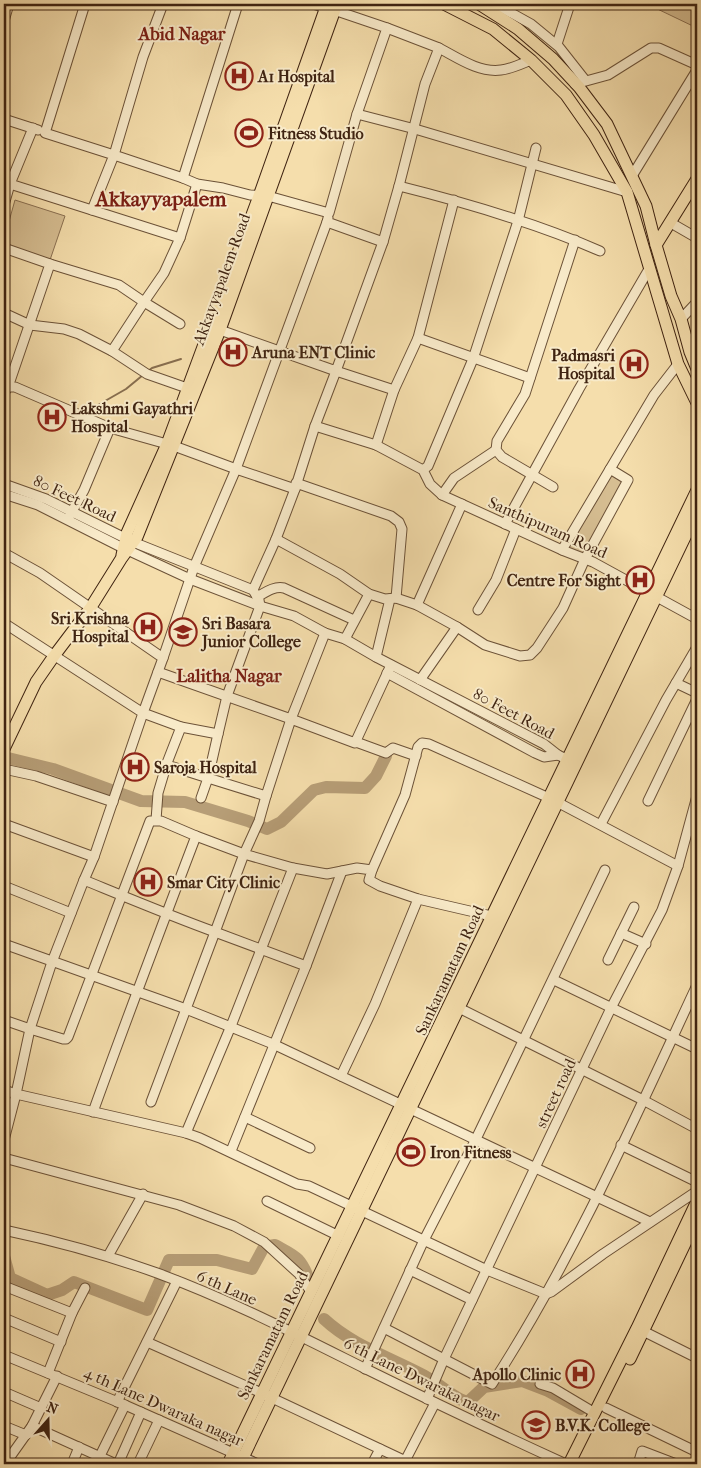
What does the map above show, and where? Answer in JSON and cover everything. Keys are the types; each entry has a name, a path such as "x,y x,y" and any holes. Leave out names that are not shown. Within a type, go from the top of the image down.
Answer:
{"main road":[{"path":"444,4 493,30 531,60 566,95 594,134 627,192 678,364 697,403"},
{"path":"479,4 518,28 580,82 607,124 646,206 671,296 681,319 697,369"},
{"name":"Akkayyapalem Road","path":"4,749 28,696 54,656 92,607 126,548 137,536 170,445 220,330 263,196 331,6"},
{"path":"656,245 697,179"},
{"path":"170,445 187,388 263,196"},
{"name":"Sankaramatam Road","path":"653,594 682,518 697,490"},
{"name":"Sankaramatam Road","path":"228,1464 239,1458 267,1395 553,800 567,759 653,594 694,526 697,512"},
{"name":"Sankaramatam Road","path":"406,1108 459,1008 496,919"},
{"path":"641,1330 697,1201"},
{"name":"Sankaramatam Road","path":"297,1334 311,1292 339,1236 357,1210"},
{"path":"577,1464 600,1410 697,1219"},
{"path":"567,1464 600,1410"}],"street":[{"path":"4,21 10,4"},
{"path":"45,133 85,4"},
{"path":"92,210 114,155 143,57 163,4"},
{"path":"183,178 238,4"},
{"path":"313,4 331,6 439,48 477,68 491,71 503,70 531,60"},
{"path":"495,4 531,24 556,44 580,82 608,75 652,48 659,48 697,65"},
{"path":"556,44 570,4"},
{"path":"4,1140 30,1029 52,962 94,856 194,567 236,469 280,352 328,218 357,114 387,28"},
{"path":"202,798 227,696 257,598 315,426 383,242 415,129 425,84 439,48"},
{"path":"632,176 697,70"},
{"path":"357,114 415,129 627,192"},
{"path":"4,119 183,178 196,184 263,196 328,218 383,242"},
{"path":"4,205 10,184 33,128"},
{"path":"423,470 428,466 473,359 518,221 536,148"},
{"path":"10,184 180,238"},
{"path":"112,351 164,273 180,238 196,184"},
{"path":"399,186 454,200 575,240 600,251"},
{"path":"376,445 394,390 418,338 454,200"},
{"path":"671,223 697,238"},
{"path":"553,487 502,457 496,450 497,441 525,394 575,240"},
{"path":"4,248 120,285 180,324"},
{"path":"6,390 50,264"},
{"path":"505,524 534,475 579,389 649,268"},
{"path":"681,319 697,302"},
{"path":"4,312 30,325 64,329 79,334 112,351 145,373 187,388"},
{"path":"220,330 394,390"},
{"path":"418,338 530,378"},
{"path":"562,550 654,395 678,364"},
{"path":"6,390 15,387 110,428 170,445 236,469 391,516 399,522 402,529 393,599 376,657"},
{"path":"315,426 376,445 423,470 430,484 442,495 454,478 496,450"},
{"path":"70,516 84,490 110,428"},
{"path":"276,539 340,574 369,594 417,605 457,627 484,645 520,656 530,655 537,648 563,608 585,559 628,480 610,469"},
{"name":"80 Feet Road","path":"4,484 46,499 70,516 126,548"},
{"name":"80 Feet Road","path":"4,494 70,516"},
{"name":"Santhipuram Road","path":"442,495 585,559 697,619"},
{"path":"417,605 462,504"},
{"path":"478,610 496,580 516,529"},
{"path":"126,548 194,567 325,633 345,639 376,657 389,669 356,742"},
{"path":"126,548 190,580 257,598 272,589 284,588 354,620"},
{"path":"4,553 40,572 162,658"},
{"path":"345,639 369,594"},
{"path":"4,622 143,713 181,727 218,734"},
{"path":"420,680 457,627"},
{"path":"151,1102 244,854 257,825 291,719 325,633"},
{"path":"601,824 697,647"},
{"name":"80 Feet Road","path":"389,669 535,754 544,757 567,759"},
{"name":"80 Feet Road","path":"389,669 420,680 544,744 567,759"},
{"path":"158,672 353,743 356,742 386,753 393,748 416,756"},
{"path":"676,683 697,693"},
{"path":"648,801 697,699"},
{"path":"156,820 158,793 167,759 181,727"},
{"path":"496,919 418,899 372,883 369,880 405,795 418,747 422,742 553,800 678,866"},
{"path":"167,763 170,766 266,796"},
{"path":"4,769 115,796"},
{"name":"street road","path":"408,1463 431,1401 433,1386 438,1372 611,1008 646,944 669,894 694,819 697,796"},
{"path":"4,1020 66,1039 92,976 150,821 161,820 196,836 244,854 320,874 358,868 372,870"},
{"path":"4,824 94,856"},
{"path":"93,1112 196,836"},
{"path":"186,1133 231,1026 293,868"},
{"path":"365,1369 424,1240 554,980 605,870"},
{"path":"231,1151 306,966 342,871"},
{"path":"84,880 166,915 306,966"},
{"path":"4,886 71,913"},
{"path":"341,1076 375,1004 418,899"},
{"path":"608,960 634,907"},
{"path":"621,934 646,944"},
{"path":"4,944 186,1009 273,1044 650,1222"},
{"path":"554,980 697,1049"},
{"path":"384,1328 492,1384 546,1294 596,1198 697,985"},
{"path":"459,1008 697,1129"},
{"path":"4,1090 186,1133 231,1151 297,1184 309,1186 487,1270 546,1294"},
{"path":"244,1117 310,1148"},
{"path":"621,1145 697,1182"},
{"path":"4,1158 143,1194 180,1205 234,1226 264,1242 299,1274 311,1292"},
{"path":"546,1294 697,1190"},
{"path":"108,1256 143,1194"},
{"path":"267,1201 339,1236"},
{"name":"6 th Lane","path":"4,1230 108,1256 155,1272 297,1334"},
{"path":"410,1270 472,1300"},
{"path":"98,1460 147,1342 177,1281"},
{"path":"4,1286 72,1313"},
{"path":"48,1373 84,1288"},
{"path":"4,1318 61,1342"},
{"path":"641,1330 697,1358"},
{"name":"6 th Lane Dwaraka nagar","path":"297,1334 431,1401 567,1464"},
{"path":"147,1342 267,1395 408,1463"},
{"name":"4 th Lane Dwaraka nagar","path":"4,1355 121,1403 239,1458 258,1464"},
{"path":"4,1464 32,1426 57,1376"},
{"path":"540,1384 554,1388 697,1452"},
{"path":"4,1392 41,1408"},
{"path":"32,1426 79,1447 98,1460 117,1464 141,1412"},
{"path":"138,1464 159,1420"},
{"path":"4,1426 26,1435"},
{"path":"72,1464 79,1447"},
{"path":"372,1464 380,1449"},
{"path":"638,1464 642,1451 676,1464"}],"shaded area":[{"path":"647,4 697,4 697,28"},
{"path":"15,200 65,216 50,260 4,244"},
{"path":"610,469 628,480 585,559 562,550"}],"waterway":[{"path":"148,371 181,359"},
{"path":"91,409 126,389 143,375"},
{"path":"4,757 53,769 141,801 185,802 248,821 267,829 281,822 314,790 326,787 365,788 376,776 386,756"},
{"path":"4,1256 10,1278 47,1295 62,1290 74,1282 147,1310 169,1260 217,1260 252,1269 264,1247 275,1245 288,1252 300,1262 309,1280"},
{"path":"324,1319 347,1337 425,1376 463,1401 468,1402 484,1387 522,1381 548,1391 581,1409"}],"place":[{"name":"A1 Hospital","path":"239,76"},
{"name":"Fitness Studio","path":"249,133"},
{"name":"Aruna ENT Clinic","path":"233,352"},
{"name":"Padmasri Hospital","path":"634,364"},
{"name":"Lakshmi Gayathri Hospital","path":"52,417"},
{"name":"Centre For Sight","path":"640,580"},
{"name":"Sri Krishna Hospital","path":"148,627"},
{"name":"Sri Basara Junior College","path":"183,632"},
{"name":"Saroja Hospital","path":"135,767"},
{"name":"Smar City Clinic","path":"148,882"},
{"name":"Iron Fitness","path":"411,1152"},
{"name":"Apollo Clinic","path":"580,1374"},
{"name":"B.V.K. College","path":"536,1425"}],"district":[{"name":"Abid Nagar","path":"182,34"},
{"name":"Akkayyapalem","path":"161,199"},
{"name":"Lalitha Nagar","path":"229,676"}]}
